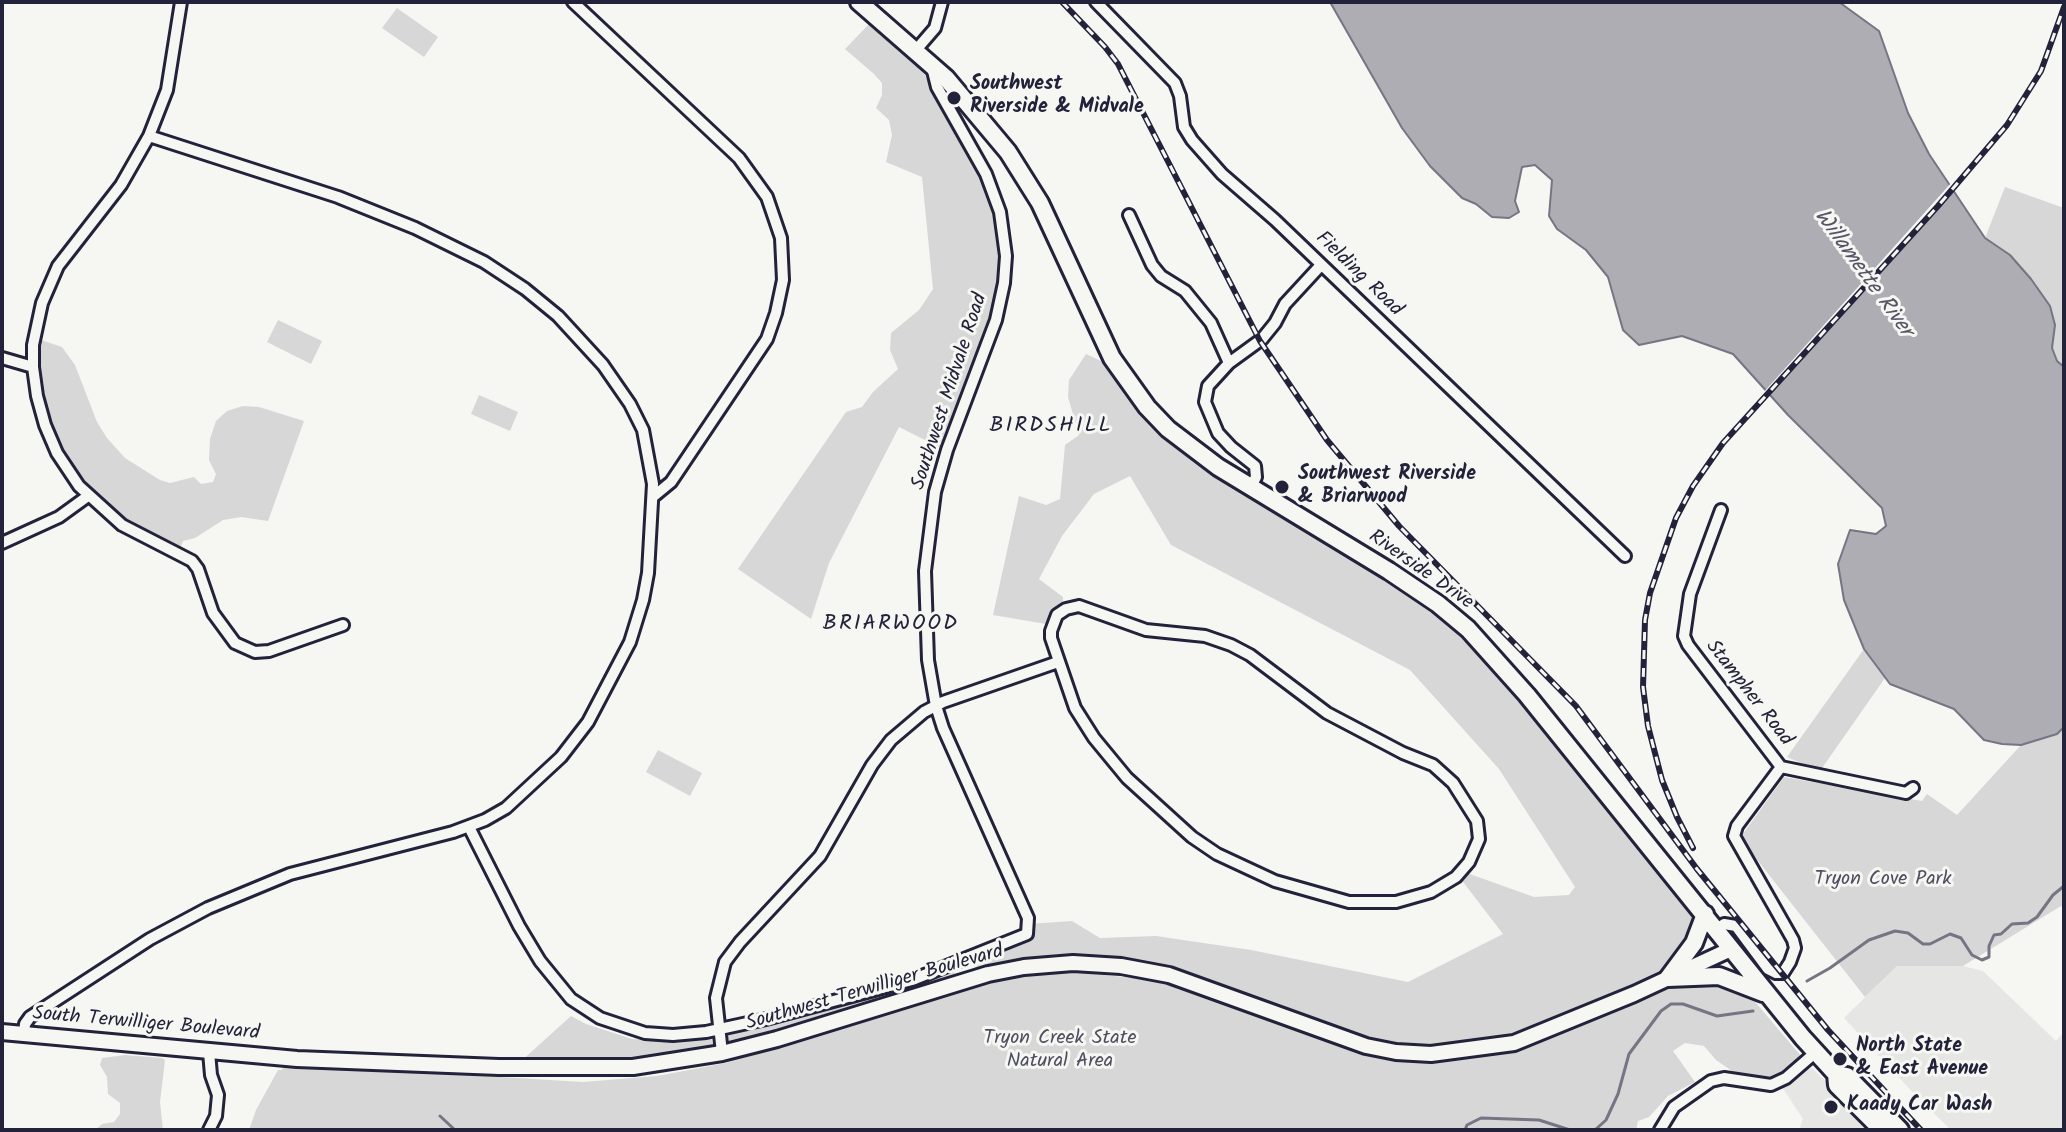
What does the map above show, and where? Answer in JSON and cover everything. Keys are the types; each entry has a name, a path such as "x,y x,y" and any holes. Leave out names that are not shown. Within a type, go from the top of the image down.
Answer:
{"main road":[{"name":"Riverside Drive","path":"859,2 932,65 990,128 1038,200 1095,325 1134,392 1187,445 1389,571 1468,629 1520,686 1766,994 1836,1074 1837,1085 1891,1128"},
{"path":"1668,978 1694,943 1705,914"},
{"name":"Southwest Terwilliger Boulevard","path":"287,1058 588,1069 657,1064 722,1053 777,1039 988,974 1073,963 1132,968 1179,978 1355,1042 1384,1050 1420,1054 1486,1049 1514,1043 1731,949"},
{"path":"1668,978 1719,976 1766,994"},
{"name":"South Terwilliger Boulevard","path":"2,1032 287,1058"}],"street":[{"path":"181,2 167,90 149,136 121,185 70,249 49,284 36,325 33,367 45,425 57,453 88,496 122,525 192,561 219,623 229,638 245,649 255,652 284,648 343,625"},
{"path":"573,2 734,152 755,178 778,222 783,269 779,302 763,347 671,482 654,496"},
{"path":"916,50 935,28 942,2"},
{"name":"Fielding Road","path":"1096,2 1175,83 1184,127 1222,174 1625,556"},
{"name":"Southwest Midvale Road","path":"718,1030 912,980 1024,936 1028,930 1028,918 936,706 924,616 929,527 939,474 996,320 1006,256 1000,212 991,187 979,158 937,87 932,65"},
{"path":"24,1034 30,1017 175,925 279,878 469,827 496,814 529,789 570,747 595,710 624,655 643,600 648,573 654,496 649,450 639,420 603,365 573,331 540,301 470,254 415,228 338,197 149,136"},
{"path":"1129,215 1152,265 1161,276 1185,291 1211,323 1229,363"},
{"path":"1251,487 1256,477 1255,466 1224,440 1205,402 1210,381 1262,339 1285,304 1321,265"},
{"path":"2,358 33,367"},
{"path":"2,543 59,517 88,496"},
{"name":"Stampher Road","path":"1717,929 1724,924 1736,926 1768,969 1780,973 1785,971 1795,948 1734,836 1737,826 1781,767 1688,645 1684,628 1690,594 1721,510"},
{"path":"1079,606 1146,630 1205,636 1231,645 1250,655 1327,713 1442,772 1463,795 1477,821 1477,847 1456,877 1431,892 1396,902 1349,902 1247,870 1192,837 1127,778 1083,722 1058,662 1051,638 1052,623 1066,609 1079,606"},
{"path":"722,1053 717,987 729,955 820,856 885,748 906,726 936,706 1058,662"},
{"path":"1781,767 1906,793 1913,788"},
{"path":"469,827 519,926 540,961 571,999 600,1018 645,1033 673,1035 718,1030"},
{"path":"209,1052 211,1075 218,1095 216,1116 209,1130"},
{"path":"1660,1130 1674,1107 1711,1081 1724,1078 1771,1085 1786,1078 1816,1052"}],"shaded area":[{"path":"1897,966 1963,966 1983,971 2056,1041 2064,1032 2064,1130 1951,1130 1918,1098 1844,1018"},
{"path":"1808,1068 1813,1069 1875,1130 1804,1130 1800,1127 1803,1119 1780,1084"}],"green space":[{"path":"397,8 438,37 424,57 382,28"},
{"path":"871,22 912,55 973,152 995,208 1001,264 991,311 941,448 899,427 829,563 811,619 738,569 846,412 862,407 898,369 890,350 891,333 919,310 933,289 922,177 886,162 892,135 889,120 876,108 882,95 882,83 845,49"},
{"path":"2005,187 2064,208 2064,367 2051,348 2055,325 1985,238"},
{"path":"278,320 322,341 311,364 267,342"},
{"path":"41,340 62,347 75,365 97,422 107,438 125,458 160,480 170,483 194,477 201,484 213,482 216,474 209,460 210,439 216,421 227,411 243,406 259,407 304,421 268,521 241,517 223,520 195,538 183,541 180,549 115,514 80,481 52,432 40,381"},
{"path":"1086,354 1101,361 1140,411 1193,459 1397,582 1442,615 1491,662 1694,917 1697,923 1670,966 1648,979 1522,1031 1458,1045 1422,1048 1368,1040 1345,1033 1177,971 996,967 968,973 1028,924 1072,921 1100,938 1156,936 1251,950 1408,982 1503,934 1460,878 1467,873 1534,897 1569,895 1575,887 1499,769 1410,670 1171,545 1130,476 1094,494 1062,536 1039,579 1063,597 1063,607 1046,624 993,615 1019,496 1046,505 1060,499 1065,445 1079,435 1068,397 1069,380"},
{"path":"479,395 518,412 510,431 471,414"},
{"path":"1864,649 1885,678 1820,771 1787,757"},
{"name":"Tryon Cove Park","path":"2064,727 2064,907 1963,966 1897,966 1865,997 1740,838 1784,777 1922,801 1927,794 1957,815 2021,745 2057,734"},
{"path":"658,750 702,773 690,796 646,772"},
{"path":"953,969 956,977 733,1046 724,1033"},
{"name":"Tryon Creek State Natural Area","path":"1063,971 1144,979 1183,987 1370,1055 1415,1059 1459,1057 1666,985 1704,979 1745,990 1801,1056 1786,1072 1769,1079 1732,1071 1716,1060 1704,1046 1685,1043 1673,1051 1695,1082 1668,1096 1649,1117 1638,1121 1636,1130 249,1130 256,1110 284,1064 583,1082 657,1076 726,1063 988,980"},
{"path":"571,1016 632,1039 679,1041 711,1037 712,1050 662,1059 519,1063"},
{"path":"125,1055 165,1060 160,1102 163,1130 95,1130 102,1124 114,1122 120,1114 120,1103 108,1094 107,1077 100,1065 102,1058"}],"water":[{"name":"Willamette River","path":"1330,2 1839,2 1879,31 1908,113 1929,154 1985,238 2010,255 2050,306 2055,325 2052,348 2057,361 2064,367 2064,727 2057,734 2021,745 1984,740 1954,709 1890,684 1864,649 1844,600 1838,564 1850,530 1876,534 1886,526 1882,508 1788,415 1733,354 1682,336 1639,345 1623,330 1608,277 1586,250 1557,229 1549,216 1552,180 1535,165 1522,167 1515,201 1519,212 1509,218 1492,217 1476,204 1462,198 1430,166 1402,128"}],"pier":[{"path":"1952,182 1956,187 1767,397 1763,393"}],"waterway":[{"path":"1807,981 1869,940 1895,931 1908,933 1923,944 1930,944 1950,934 1961,938 1972,955 1982,960 1989,957 1989,946 1994,935 2001,934 2012,924 2028,923 2037,917 2064,886"},
{"path":"1595,1130 1606,1120 1618,1094 1629,1054 1661,1011 1671,1004 1683,1004 1717,1016 1753,1011"},
{"path":"440,1116 455,1130"},
{"path":"1465,1130 1467,1125 1481,1118 1539,1120 1570,1130"}],"railway":[{"path":"1062,2 1118,64 1260,341 1327,440 1399,526 1576,706 1697,869 1828,1030 1921,1130"},
{"path":"1693,848 1662,780 1648,726 1643,687 1645,620 1650,593 1676,518 1693,486 1723,443 1938,206 2007,125 2041,71 2064,7"}],"place":[{"name":"Southwest Riverside & Midvale","path":"954,98"},
{"name":"Southwest Riverside & Briarwood","path":"1282,487"},
{"name":"North State & East Avenue","path":"1840,1059"},
{"name":"Kaady Car Wash","path":"1831,1107"}],"district":[{"name":"BIRDSHILL","path":"1051,427"},
{"name":"BRIARWOOD","path":"891,625"}]}
